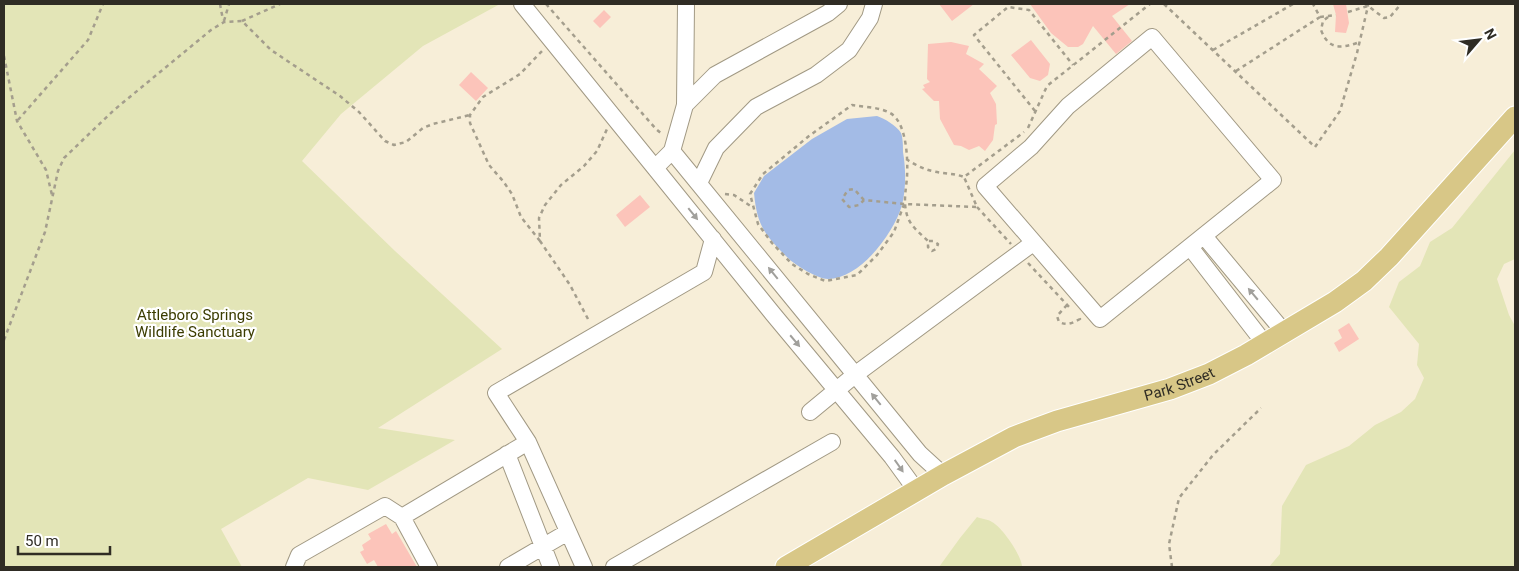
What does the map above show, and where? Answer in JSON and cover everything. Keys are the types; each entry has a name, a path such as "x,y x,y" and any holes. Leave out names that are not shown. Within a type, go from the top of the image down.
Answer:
{"main road":[{"name":"Park Street","path":"786,567 916,490 1014,437 1057,421 1170,389 1209,374 1265,344 1335,302 1370,275 1437,205 1515,117"}],"lane":[{"path":"522,4 773,314 892,457 916,490"},
{"path":"655,168 672,151 685,105 686,4"},
{"path":"685,105 715,75 828,13 838,4"},
{"path":"674,190 695,179 716,148 756,107 816,76 849,50 870,18 874,4"},
{"path":"1152,37 1273,180 1204,236 1100,319 985,186 1031,147 1068,106 1152,37"},
{"path":"672,151 920,454 943,475"},
{"path":"1204,236 1284,332"},
{"path":"584,567 528,442 496,393 704,272 713,239"},
{"path":"810,412 856,374 1033,243"},
{"path":"1190,246 1265,344"},
{"path":"402,516 528,442"},
{"path":"614,567 832,442"},
{"path":"507,454 551,567"},
{"path":"294,567 299,556 385,506 402,516 430,567"},
{"path":"508,567 568,532"}],"path":[{"path":"17,121 88,40 103,4"},
{"path":"220,4 224,22"},
{"path":"224,22 229,4"},
{"path":"4,340 45,232 58,171 64,158 114,110 211,30 224,22 242,21 280,4"},
{"path":"546,4 656,129 664,135 672,151"},
{"path":"964,177 1027,130 1047,86 1150,4"},
{"path":"1164,4 1316,147 1340,111 1360,42 1367,5"},
{"path":"1213,50 1293,4"},
{"path":"1312,4 1320,17"},
{"path":"1367,5 1384,18 1390,17 1401,4"},
{"path":"1348,12 1367,5"},
{"path":"1036,111 974,35 1008,7 1029,10 1073,65"},
{"path":"1236,72 1320,17 1336,15"},
{"path":"1328,17 1324,21 1321,30 1328,43 1343,46 1360,42"},
{"path":"242,21 271,50 340,96 359,112 385,141 394,145 406,142 423,128 433,124 470,115"},
{"path":"552,41 520,74 483,97 470,115 470,123 489,165 508,187 521,217 570,285 588,319"},
{"path":"4,56 17,121 46,170 52,196"},
{"path":"852,105 891,113 899,122 904,133 907,171 904,204 894,232 877,255 857,275 825,281 808,274 792,264 772,243 758,224 750,194 763,174 809,136 852,105"},
{"path":"540,241 540,218 545,205 561,185 584,166 597,151 614,117"},
{"path":"906,159 930,171 955,173 964,177 976,206 1080,319 1065,325 1059,322 1056,316 1067,305"},
{"path":"864,200 854,208 844,204 842,199 848,190 854,189 864,200 904,204 976,206"},
{"path":"717,193 734,195 752,207"},
{"path":"904,204 910,223 928,241 934,241 938,244 936,249 932,251 928,247 928,241"},
{"path":"1172,567 1168,544 1179,498 1213,455 1261,408"}],"green space":[{"name":"Attleboro Springs Wildlife Sanctuary","path":"4,4 500,4 423,46 341,114 302,161 395,251 502,349 378,428 455,440 368,490 308,478 221,529 242,567 4,567"},
{"path":"1515,150 1515,259 1504,264 1497,279 1509,315 1515,326 1515,567 1269,567 1280,554 1282,506 1306,465 1349,446 1375,425 1401,412 1415,399 1424,378 1417,365 1419,344 1389,307 1399,282 1420,266 1430,242 1452,228"},
{"path":"977,517 990,521 1001,530 1019,556 1022,567 939,567"}],"water":[{"path":"877,116 893,125 902,135 905,179 902,205 884,241 863,263 840,277 828,279 819,277 791,261 768,236 757,214 754,193 764,176 812,139 847,119"}],"building":[{"path":"939,4 974,4 952,21"},
{"path":"1030,4 1130,4 1112,16 1132,41 1116,54 1093,26 1083,44 1078,47 1068,47 1051,33"},
{"path":"1333,4 1346,4 1349,23 1346,33 1335,32 1336,15"},
{"path":"604,10 611,17 600,28 593,21"},
{"path":"1031,40 1050,64 1048,75 1040,81 1030,78 1011,55"},
{"path":"951,42 969,46 966,54 984,64 979,69 997,86 990,93 996,104 997,124 995,125 993,140 985,151 979,146 969,150 954,145 940,119 939,101 934,101 922,89 925,88 923,85 930,82 927,79 928,44"},
{"path":"471,72 488,88 476,101 459,85"},
{"path":"640,195 650,207 625,227 616,215"},
{"path":"1349,323 1359,339 1339,352 1334,343 1342,338 1338,330"},
{"path":"386,524 392,534 396,531 417,567 378,567 374,560 367,564 360,552 364,550 362,545 371,539 368,534"}]}
